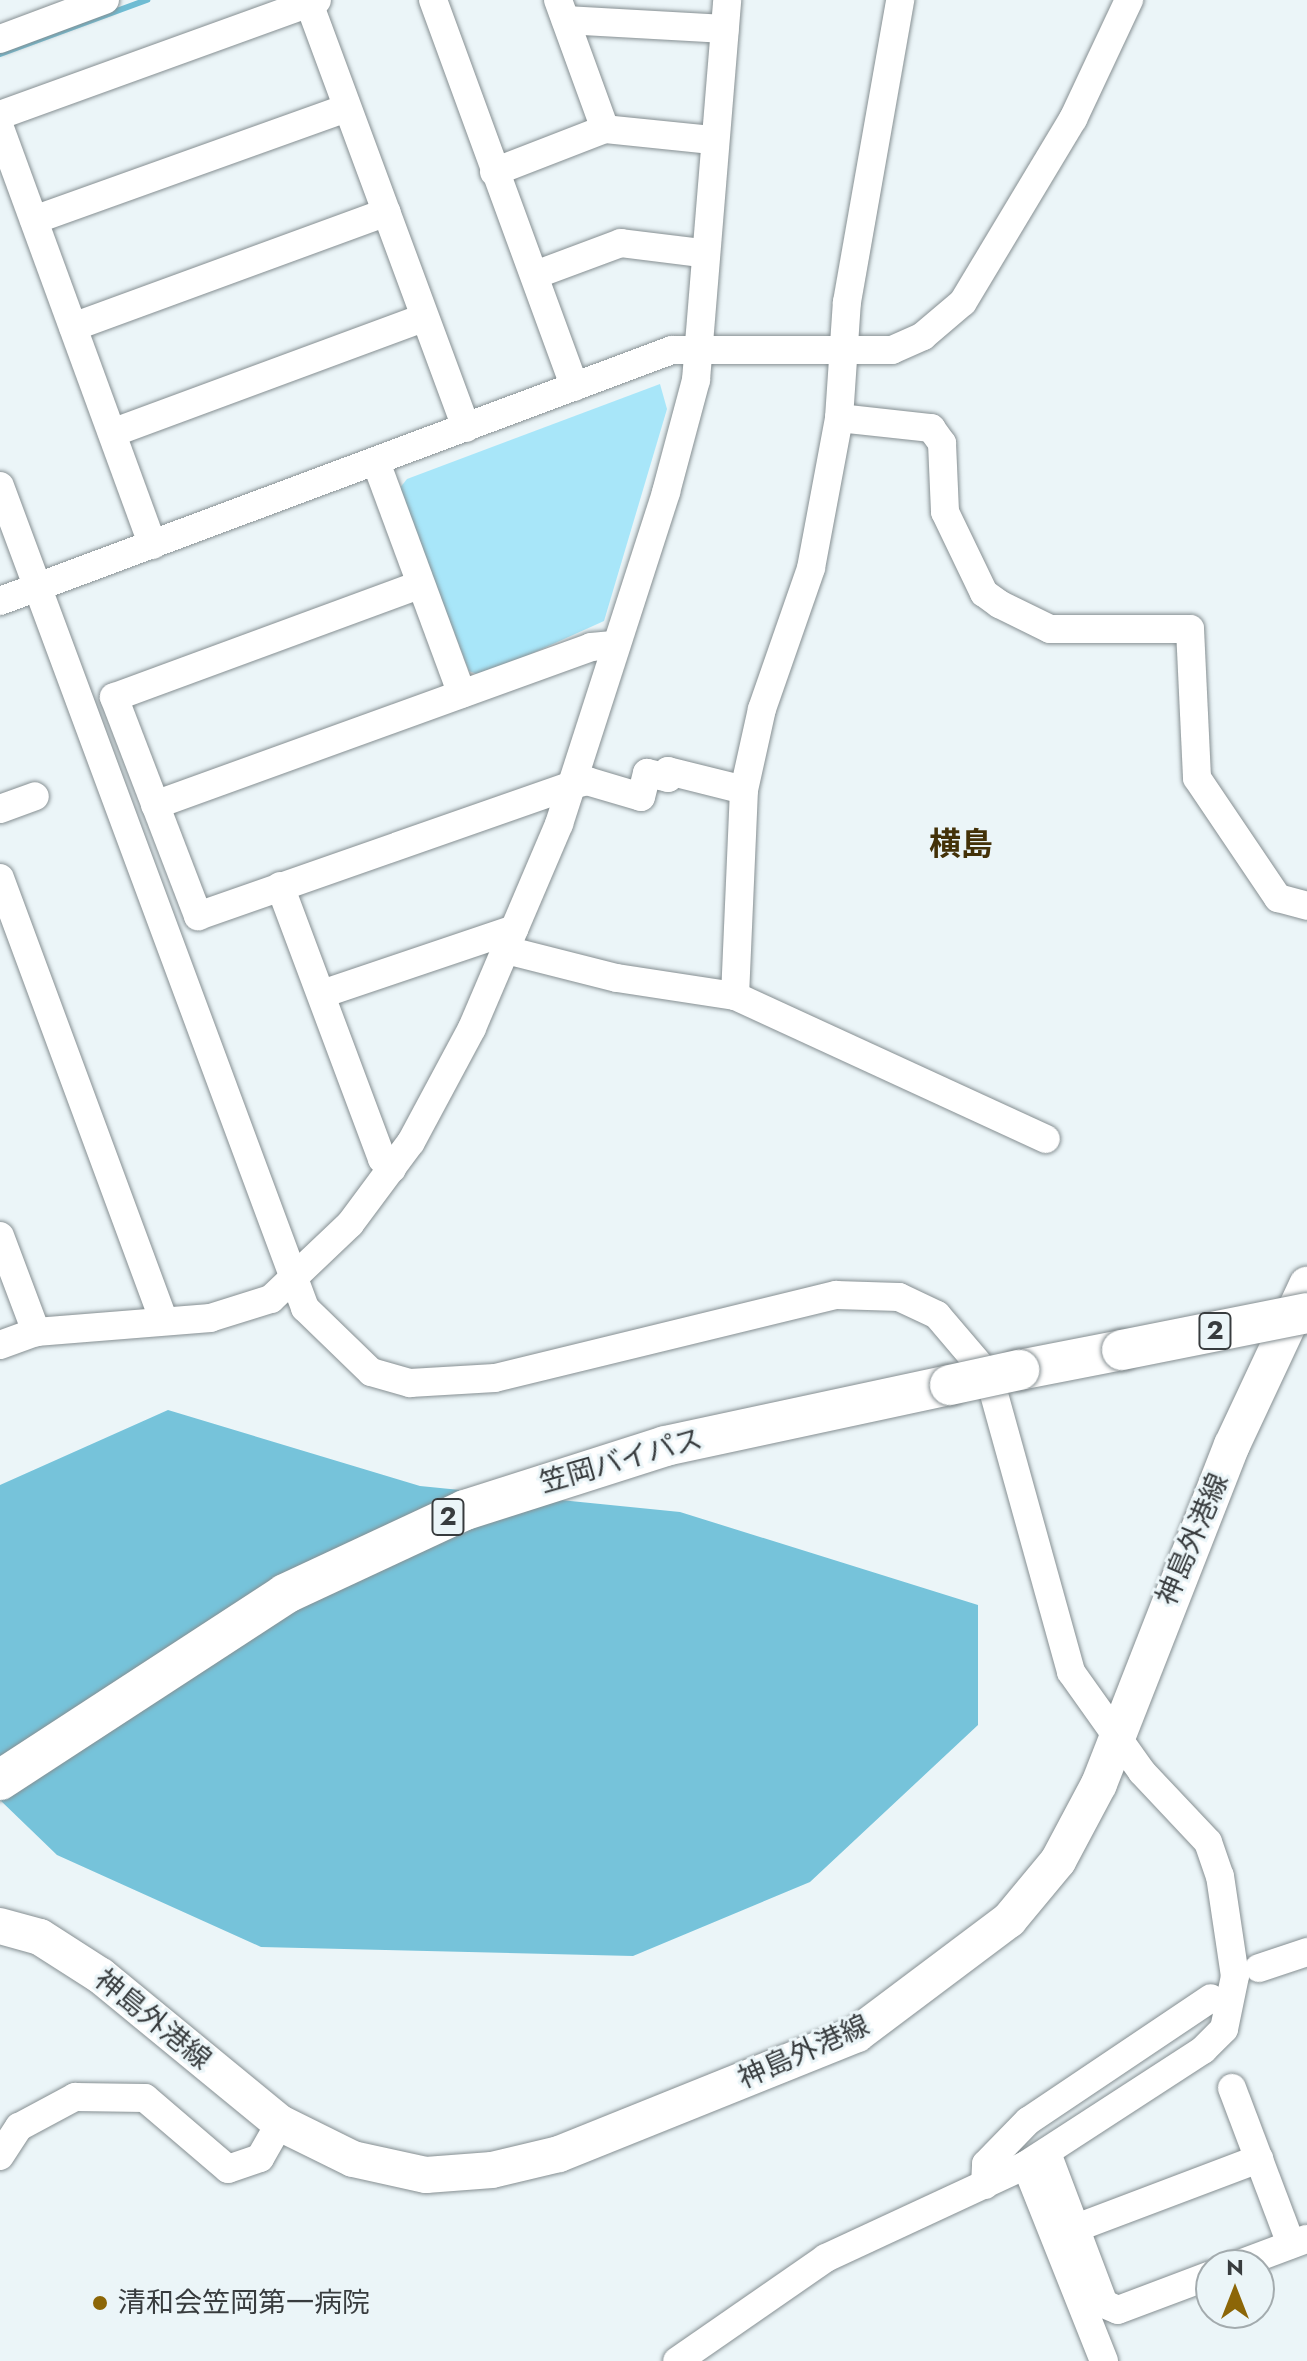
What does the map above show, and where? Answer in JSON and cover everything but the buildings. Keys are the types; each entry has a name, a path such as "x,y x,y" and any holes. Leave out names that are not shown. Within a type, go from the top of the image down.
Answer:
{"highway":[{"name":"笠岡バイパス","path":"0,1780 246,1616 465,1510 665,1446 1019,1370 1307,1313"}],"main road":[{"name":"神島外港線","path":"0,1926 40,1937 101,1976 280,2123 353,2159 412,2172 492,2170 559,2154 857,2034 1009,1920 1058,1861 1099,1784 1116,1731 1232,1445 1307,1285"}],"street":[{"path":"0,39 105,0"},
{"path":"433,0 575,387"},
{"path":"0,1345 36,1332 241,1311 292,1283 392,1169 510,939 572,785 666,492 698,349 701,253 727,0"},
{"path":"735,996 744,790 762,709 797,624 839,418 842,351 900,0"},
{"path":"0,601 672,350 892,350 923,336 963,302 1073,119 1129,0"},
{"path":"0,115 313,2 346,108 466,428"},
{"path":"605,129 562,10 725,29"},
{"path":"34,220 346,108"},
{"path":"0,128 153,545"},
{"path":"494,172 605,129 712,140"},
{"path":"73,327 387,212"},
{"path":"535,275 621,243 701,253"},
{"path":"112,433 423,318"},
{"path":"839,418 931,428 942,443 945,512 984,593 999,604 1050,629 1190,629 1197,778 1278,898 1307,906"},
{"path":"376,462 419,585 462,694"},
{"path":"0,486 292,1283 345,1351 371,1372 410,1383 495,1378 836,1295 899,1297 937,1315 989,1376 1062,1651 1116,1731 1208,1842 1228,1916 1232,2005 1224,2029 1203,2050 1037,2159 826,2258 677,2361"},
{"path":"419,585 114,697 198,916 587,781 641,797 647,773 668,778 668,771 744,790"},
{"path":"155,805 591,647 616,645"},
{"path":"0,809 35,796"},
{"path":"0,878 164,1321"},
{"path":"280,886 382,1159 392,1169"},
{"path":"322,994 510,939 617,978 735,996 1046,1139"},
{"path":"0,1236 36,1332"},
{"path":"1259,1968 1307,1952"},
{"path":"985,2185 986,2164 1028,2121 1211,1998"},
{"path":"1232,2088 1259,2159 1299,2241 1275,2250"},
{"path":"0,2156 19,2127 75,2097 145,2098 228,2169 260,2158 280,2123"},
{"path":"1037,2159 1076,2228 1104,2304 1118,2310 1195,2281"},
{"path":"1037,2159 1104,2361"},
{"path":"1076,2228 1259,2159"}],"shaded area":[{"path":"660,384 667,409 604,621 482,676 469,671 399,489 407,479"},
{"path":"168,1410 420,1486 680,1512 978,1605 978,1725 810,1882 633,1956 261,1947 57,1855 0,1800 0,1485"}],"waterway":[{"path":"0,54 147,0"}],"place":[{"name":"清和会笠岡第一病院","path":"100,2303"}],"district":[{"name":"横島","path":"961,844"}]}
